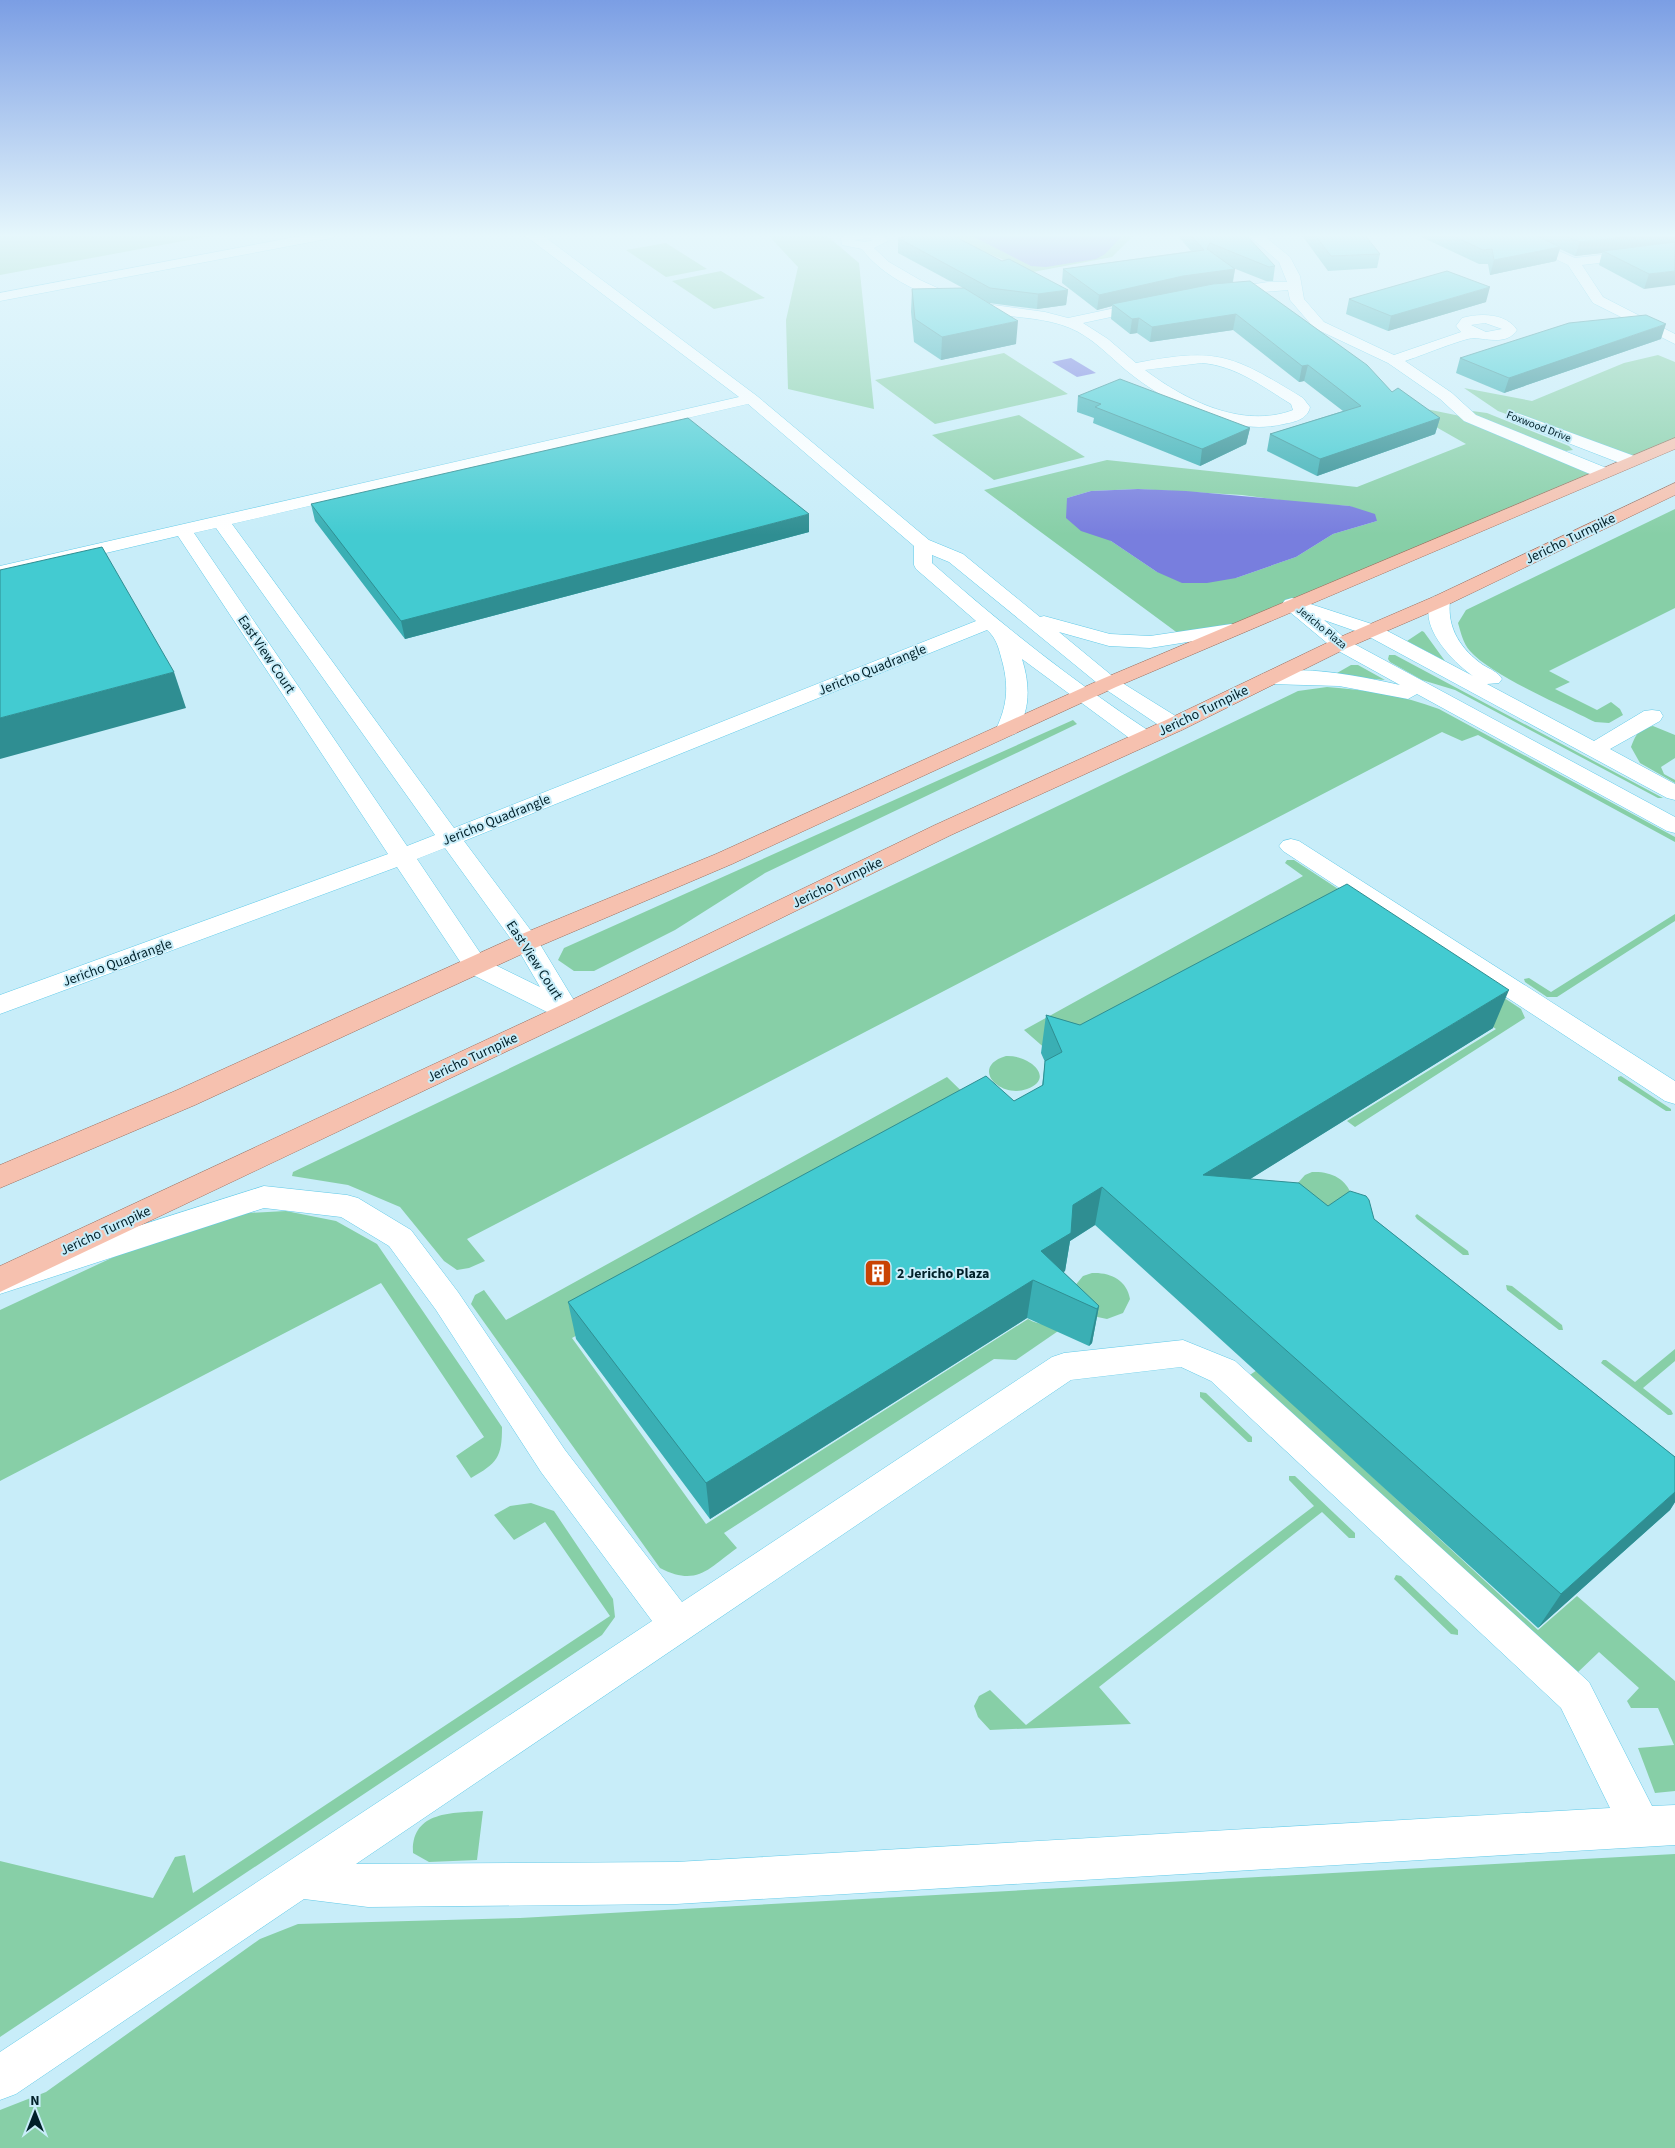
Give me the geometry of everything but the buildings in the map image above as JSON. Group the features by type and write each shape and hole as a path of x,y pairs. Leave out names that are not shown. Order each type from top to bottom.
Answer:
{"main road":[{"path":"0,1177 185,1098 526,942 724,859 1109,683 1675,443"},
{"name":"Jericho Turnpike","path":"0,1281 568,1012 943,830 1174,725 1340,644 1440,601 1675,488"}],"street":[{"path":"665,334 751,399 923,544 956,558 1109,683 1174,725"},
{"path":"1090,334 1106,343 1132,368 1180,398 1240,421 1260,423 1279,421 1301,413 1302,406 1297,401 1237,366 1224,361 1198,360 1132,368"},
{"name":"Foxwood Drive","path":"1339,334 1393,360 1446,396 1470,418 1603,473"},
{"path":"1393,360 1470,334"},
{"name":"Foxwood Drive","path":"1446,396 1493,410 1630,461"},
{"path":"0,572 751,399"},
{"name":"East View Court","path":"220,520 448,838 526,942 568,1012"},
{"name":"East View Court","path":"183,530 404,856 476,966 568,1012"},
{"path":"923,544 923,564 996,630 1080,696 1144,738"},
{"path":"1440,601 1437,610 1442,631 1475,671 1544,706 1591,748 1652,716"},
{"name":"Jericho Plaza","path":"1292,604 1371,630 1675,792"},
{"name":"Jericho Plaza","path":"1292,604 1340,644 1438,699 1675,826"},
{"path":"1026,614 1064,629 1109,640 1150,642 1231,630"},
{"path":"996,630 1020,690 1017,711 1007,729"},
{"name":"Jericho Quadrangle","path":"0,1005 404,856 996,630"},
{"path":"1269,678 1298,676 1356,680 1438,699"},
{"path":"1291,846 1675,1094"},
{"path":"0,1281 264,1197 347,1206 400,1238 447,1300 553,1461 678,1626"},
{"path":"0,2078 302,1878 1064,1367 1183,1353 1223,1372 1576,1695 1658,1826 676,1883 368,1886 302,1878"}],"green space":[{"path":"786,334 866,334 874,409 788,389"},
{"path":"1004,353 1068,394 935,424 875,380"},
{"path":"1658,355 1675,362 1675,443 1631,461 1498,411 1464,388 1532,401 1624,363"},
{"path":"1392,402 1470,418 1603,473 1231,630 1183,637 984,490 1107,460 1357,487 1466,444","holes":["1138,489 1242,495 1302,503 1350,506 1377,521 1333,534 1296,557 1236,578 1157,572 1111,541 1067,498 1091,491"]},
{"path":"1472,411 1487,413 1569,446 1573,450 1566,451 1555,448 1475,416"},
{"path":"1019,415 1085,457 994,480 932,435"},
{"path":"1675,509 1675,608 1549,671 1570,682 1555,689 1597,710 1611,702 1620,709 1623,715 1609,723 1595,722 1511,680 1480,661 1470,651 1462,638 1458,623 1466,610"},
{"path":"1422,631 1424,632 1445,661 1407,641"},
{"path":"1389,655 1395,655 1663,798 1658,798 1455,690 1422,680 1390,662 1388,659"},
{"path":"1351,665 1358,665 1385,680 1340,676 1337,673"},
{"path":"1327,687 1384,694 1439,709 1675,837 1675,842 1478,735 1462,741 1442,732 467,1239 485,1261 469,1268 457,1270 444,1261 400,1207 348,1185 292,1176 293,1172 1298,691"},
{"path":"1073,720 1077,724 765,873 675,930 594,971 574,971 558,960 564,948"},
{"path":"1653,726 1675,735 1675,758 1661,767 1664,774 1675,780 1675,783 1640,763 1631,747 1639,732 1644,728"},
{"path":"1287,860 1294,860 1521,1009 1525,1018 1355,1127 1347,1121 1496,1029 1336,919 1056,1058 1024,1030 1303,876 1285,863"},
{"path":"1675,914 1675,921 1557,997 1547,997 1525,982 1524,979 1529,978 1551,992"},
{"path":"1006,1056 1023,1059 1031,1063 1039,1073 1039,1079 1035,1084 1027,1089 1017,1091 1007,1090 999,1086 989,1074 990,1067 995,1061"},
{"path":"1621,1076 1671,1109 1671,1111 1666,1111 1618,1080 1618,1077"},
{"path":"947,1077 983,1112 572,1338 706,1524 1028,1319 1041,1324 1064,1327 1016,1360 994,1359 724,1533 737,1548 710,1569 693,1576 684,1576 660,1568 471,1304 475,1295 484,1290 506,1320"},
{"path":"1312,1172 1331,1174 1341,1180 1352,1196 1332,1213 1296,1185 1305,1175"},
{"path":"286,1211 336,1221 377,1244 502,1427 499,1453 487,1468 471,1478 456,1456 484,1437 381,1283 0,1481 0,1310 161,1235 227,1214"},
{"path":"1417,1214 1468,1251 1469,1255 1463,1255 1417,1219 1415,1216"},
{"path":"1092,1273 1105,1274 1117,1278 1125,1287 1130,1299 1123,1313 1107,1319 1088,1315 1073,1288 1083,1276"},
{"path":"1506,1285 1512,1286 1562,1325 1563,1330 1559,1330 1507,1290"},
{"path":"1675,1349 1675,1361 1643,1388 1671,1410 1673,1414 1671,1415 1668,1415 1601,1363 1603,1360 1606,1360 1635,1382"},
{"path":"1257,1370 1538,1630 1577,1596 1675,1681 1675,1791 1655,1793 1638,1748 1674,1745 1658,1708 1631,1708 1627,1701 1639,1688 1599,1652 1576,1674 1247,1377"},
{"path":"1200,1392 1206,1393 1252,1437 1252,1442 1248,1442 1200,1397"},
{"path":"1289,1476 1295,1476 1355,1533 1355,1538 1349,1538 1322,1512 1099,1687 1131,1724 990,1730 978,1717 974,1706 979,1696 990,1690 1026,1725 1314,1506 1289,1480"},
{"path":"531,1503 554,1511 613,1599 615,1617 602,1635 0,2037 0,1861 153,1898 175,1857 185,1855 193,1893 610,1616 545,1522 514,1540 494,1515 510,1506"},
{"path":"1396,1575 1401,1576 1458,1630 1458,1635 1451,1634 1394,1579"},
{"path":"483,1811 477,1860 429,1862 413,1853 414,1839 419,1829 426,1822 447,1814"},
{"path":"1675,1854 1675,2148 0,2148 0,2110 46,2092 260,1939 298,1924 520,1918"}],"water":[{"path":"1071,358 1096,373 1077,377 1052,362"},
{"path":"1138,489 1186,491 1350,506 1375,514 1377,521 1333,534 1296,557 1236,578 1207,583 1182,583 1157,572 1111,541 1081,531 1066,518 1067,498 1091,491"}],"place":[{"name":"2 Jericho Plaza","path":"878,1273"}]}
